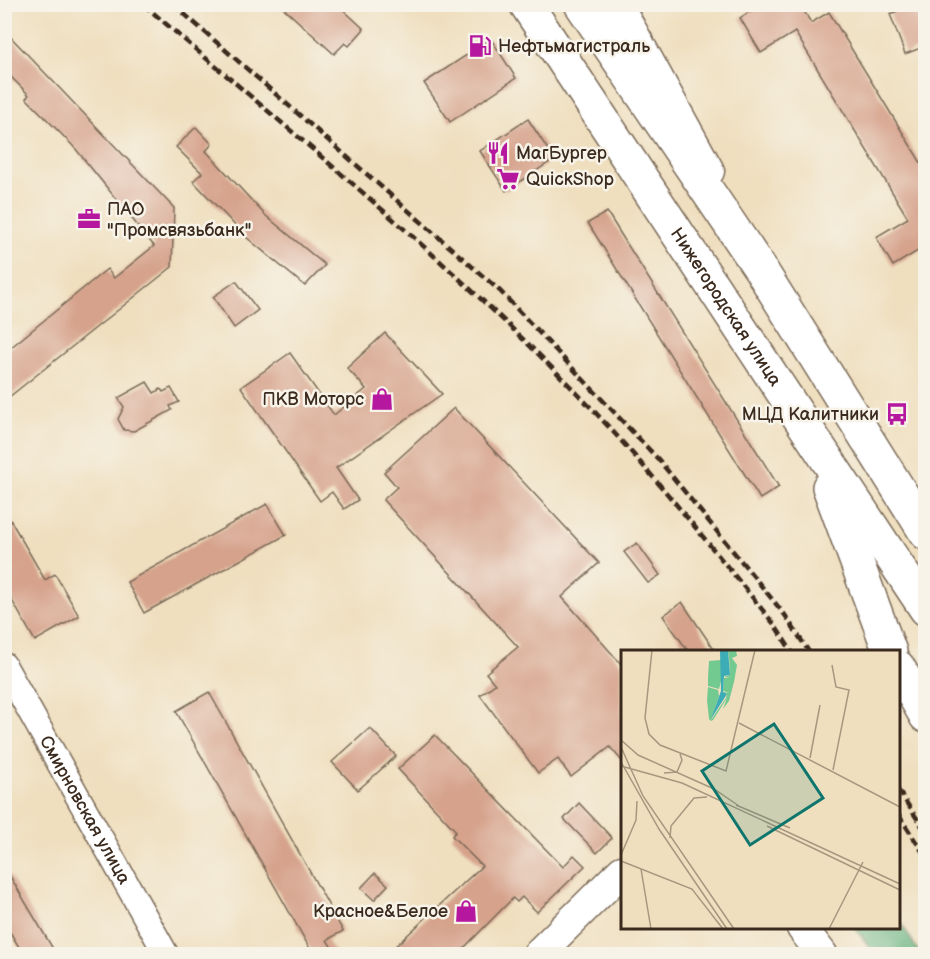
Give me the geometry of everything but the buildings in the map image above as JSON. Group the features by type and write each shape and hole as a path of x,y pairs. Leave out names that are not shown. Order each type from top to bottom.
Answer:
{"main road":[{"name":"Нижегородская улица","path":"526,4 926,609"},
{"path":"581,4 761,270 926,533"},
{"path":"784,393 839,507 890,650"},
{"path":"900,670 926,716"}],"street":[{"path":"618,4 761,270"},
{"name":"Смирновская улица","path":"4,665 166,954"},
{"path":"538,954 621,872"},
{"path":"803,929 822,954"}],"green space":[{"path":"900,922 920,954 875,954 856,929 900,929"}],"railway":[{"path":"143,4 413,237 568,384 674,501 774,624 791,650"},
{"path":"173,4 500,291 658,459 785,615 808,650"},
{"path":"900,793 926,832"},
{"path":"900,817 926,857"}],"place":[{"name":"Нефтьмагистраль","path":"480,46"},
{"name":"МагБургер","path":"498,153"},
{"name":"QuickShop","path":"508,179"},
{"name":"ПАО \"Промсвязьбанк\"","path":"89,219"},
{"name":"ПКВ Моторс","path":"382,399"},
{"name":"МЦД Калитники","path":"897,414"},
{"name":"Красное&Белое","path":"466,911"}]}
